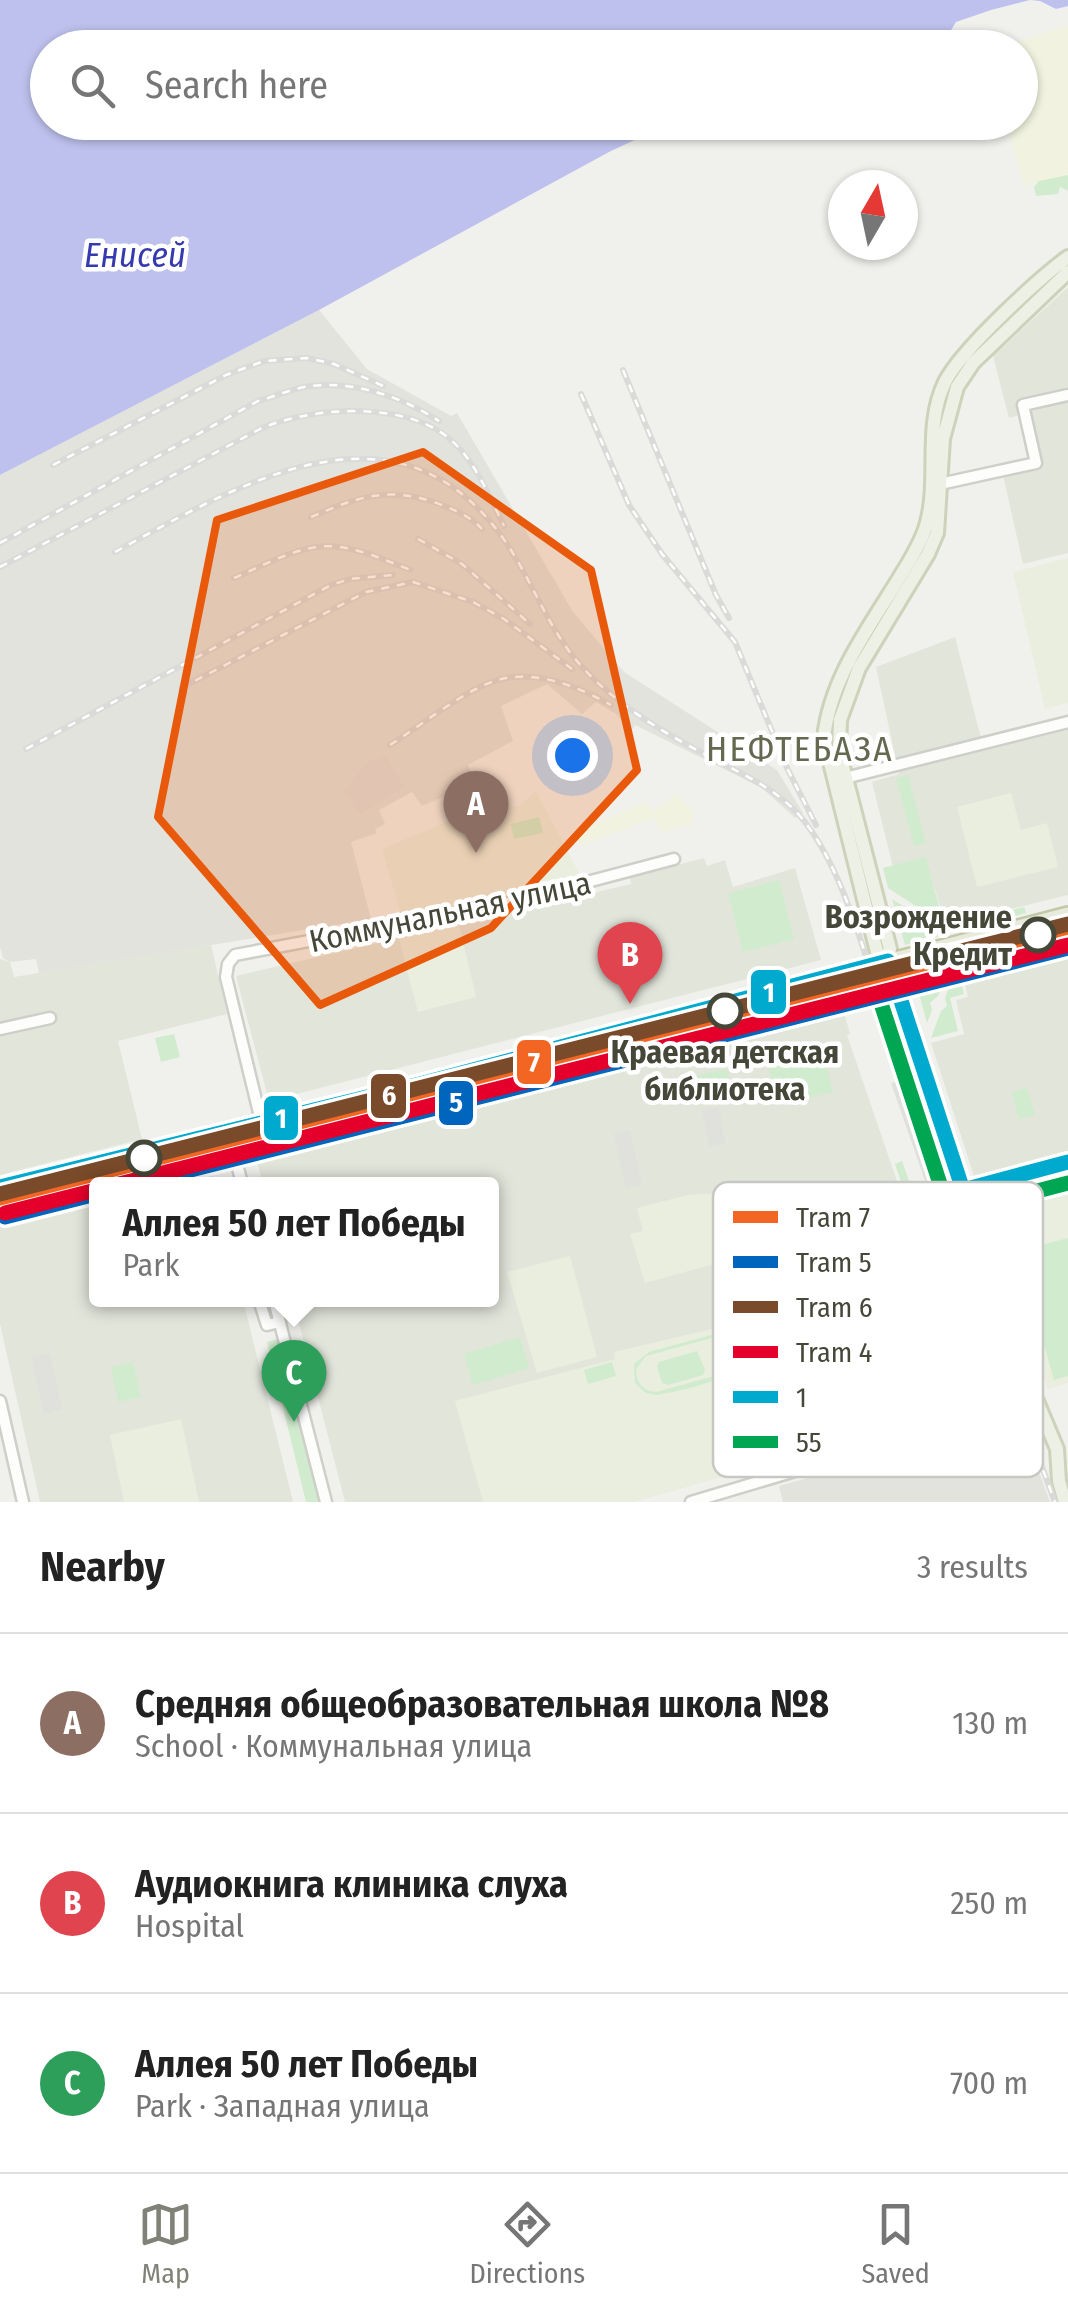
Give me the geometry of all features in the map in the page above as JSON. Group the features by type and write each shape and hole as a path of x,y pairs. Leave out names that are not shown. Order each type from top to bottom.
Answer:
{"highway":[{"path":"0,1187 1068,915"},
{"path":"114,1177 1068,934"},
{"path":"0,1205 89,1183"}],"main road":[{"path":"960,1182 893,978 888,961 890,949 840,779 824,738 832,695 918,547 927,524 940,423 969,360 1061,272 1068,257"},
{"path":"840,779 837,738 848,693 928,554 938,524 940,423"},
{"path":"1043,1413 1063,1453 1066,1502"}],"street":[{"path":"940,484 1036,463 1024,404 1068,395"},
{"path":"840,779 1068,722"},
{"name":"Коммунальная улица","path":"262,1122 226,977 228,964 235,956 504,904 674,859"},
{"path":"0,1029 50,1018"},
{"path":"262,1122 265,1140"},
{"path":"233,1148 240,1177"},
{"path":"993,1182 1068,1162"},
{"path":"262,1307 267,1325 280,1322"},
{"path":"276,1307 326,1502"},
{"path":"0,1401 23,1502"},
{"path":"691,1502 775,1477"}],"highlighted area":[{"path":"423,452 591,570 637,770 491,928 320,1005 158,817 217,520"}],"shaded area":[{"path":"1068,25 1068,175 1024,185 1011,140 1038,140 1038,35"},
{"path":"1068,287 1068,553 1023,564 1001,466 1030,459 1020,415 1009,418 993,356"},
{"path":"319,310 367,369 451,416 457,413 573,612 624,672 777,770 803,813 795,818 762,788 635,725 631,731 616,714 596,702 582,714 547,684 501,706 513,741 468,765 474,780 466,787 422,806 412,792 379,810 385,824 375,829 377,833 351,842 371,919 39,973 36,959 10,962 3,958 0,947 0,475"},
{"path":"1068,558 1068,703 1045,709 1013,572"},
{"path":"955,637 984,750 1068,730 1068,895 957,922 954,911 942,914 933,882 899,891 872,782 899,774 876,667"},
{"path":"385,754 404,787 360,815 343,790 369,762"},
{"path":"536,791 581,877 402,919 382,849 482,807 517,807"},
{"path":"1011,793 1021,830 1047,823 1058,867 977,887 957,807"},
{"path":"676,794 693,811 692,824 661,832 655,818 581,845 575,832 645,802 654,811"},
{"path":"704,858 707,866 725,860 733,887 795,868 821,960 269,1101 236,976 631,884 630,877"},
{"path":"459,925 476,997 418,1012 399,939"},
{"path":"211,945 227,1014 118,1041 142,1139 0,1175 0,959 10,962 14,977"},
{"path":"1068,957 1068,1151 974,1176 931,1043 964,1034 956,1000 968,997 965,984"},
{"path":"843,1009 850,1034 847,1035 897,1182 713,1182 713,1477 721,1477 633,1502 345,1502 295,1307 499,1307 499,1177 261,1177 255,1153 450,1104 452,1111 828,1020 826,1014"},
{"path":"904,1079 940,1182 926,1182 891,1083"},
{"path":"719,1107 725,1143 709,1146 702,1110"},
{"path":"630,1130 642,1185 626,1188 614,1134"},
{"path":"210,1166 213,1177 165,1177"},
{"path":"1065,1177 1068,1191 1068,1383 1048,1389 1043,1374 1043,1183"},
{"path":"713,1194 713,1264 645,1283 630,1234 643,1231 637,1208 688,1195"},
{"path":"89,1196 89,1307 245,1307 293,1502 40,1502 0,1324 0,1218"},
{"path":"570,1256 597,1357 537,1373 507,1272"},
{"path":"713,1329 713,1477 721,1477 633,1502 483,1502 455,1401 615,1359 614,1352"},
{"path":"50,1353 62,1409 44,1414 31,1357"},
{"path":"181,1419 199,1502 124,1502 110,1435"},
{"path":"811,1477 1041,1477 1050,1502 783,1502 779,1486"}],"green space":[{"path":"1068,175 1068,191 1060,187 1058,194 1036,196 1034,187 1039,181"},
{"path":"908,775 926,843 914,846 896,778"},
{"path":"539,817 543,833 514,839 511,824"},
{"path":"926,857 941,914 953,912 956,923 1024,907 1026,913 959,931 935,918 932,909 922,910 888,888 883,868"},
{"path":"779,880 794,939 743,952 728,894"},
{"path":"892,899 919,916 922,924 932,924 948,934 905,945"},
{"path":"959,975 964,994 950,998 958,1031 931,1038 941,1011 947,1006 945,998 953,977"},
{"path":"944,979 938,996 930,1003 932,1010 927,1023 917,986"},
{"path":"174,1034 180,1057 161,1062 155,1038"},
{"path":"823,1052 833,1092 778,1105 768,1065"},
{"path":"727,1069 733,1096 696,1104 690,1077"},
{"path":"1027,1088 1035,1115 1019,1119 1012,1092"},
{"path":"902,1161 909,1182 901,1182 895,1164"},
{"path":"1068,1238 1068,1376 1054,1380 1043,1341 1043,1244"},
{"path":"713,1335 646,1356 636,1369 644,1388 656,1392 713,1376 713,1380 656,1395 646,1393 635,1383 634,1364 649,1352"},
{"path":"520,1337 529,1368 473,1385 464,1354"},
{"path":"282,1338 322,1502 306,1502 267,1342"},
{"path":"697,1351 705,1370 703,1375 668,1385 662,1383 659,1362"},
{"path":"133,1362 141,1397 118,1402 111,1367"},
{"path":"612,1362 616,1376 588,1384 584,1370"}],"water":[{"name":"Енисей","path":"0,0 1030,0 956,22 951,30 30,30 30,140 635,140 319,310 0,475"},
{"path":"1030,0 1068,0 1068,6 1056,9"}],"railway":[{"path":"53,465 226,375 264,361 307,358 334,364 383,386"},
{"path":"623,370 729,618"},
{"path":"0,543 258,401 293,390 321,385 357,388 392,397 439,421"},
{"path":"581,394 629,505 662,554 735,642 788,770 816,825"},
{"path":"0,567 260,429 329,412 405,417 446,436 473,466 504,526"},
{"path":"115,552 211,501 312,464 362,459 411,466 457,490 500,534 560,638 598,683 645,720 781,798 816,837 853,917 942,1182"},
{"path":"311,517 371,496 400,495 447,507 482,529"},
{"path":"418,539 462,564 530,624"},
{"path":"234,578 295,552 329,546 365,553 411,570"},
{"path":"26,749 331,585 393,575"},
{"path":"181,688 366,592 413,582 473,602 504,619 572,669"},
{"path":"390,745 472,691 512,677 542,678 611,705"},
{"path":"1043,1469 1055,1502"}],"tram line":[{"name":"6","path":"0,1194 1068,924"},
{"name":"7","path":"0,1198 1068,927"},
{"name":"4","path":"147,1177 1068,945"},
{"name":"5","path":"163,1177 1068,948"},
{"name":"4","path":"5,1213 89,1192"},
{"name":"5","path":"5,1217 89,1196"}],"transit line":[{"name":"1","path":"0,1187 416,1085 888,961 960,1182"},
{"name":"55","path":"123,1177 875,985 939,1182"},
{"name":"1","path":"993,1182 1068,1162"},
{"name":"55","path":"1043,1190 1068,1183"},
{"name":"55","path":"5,1206 89,1185"}],"place":[{"name":"Средняя общеобразовательная школа №8","path":"476,853"},
{"name":"Возрождение Кредит","path":"1038,935"},
{"name":"Аудиокнига клиника слуха","path":"630,1004"},
{"name":"Краевая детская библиотека","path":"725,1011"},
{"name":"Аллея 50 лет Победы","path":"294,1422"}],"district":[{"name":"НЕФТЕБАЗА","path":"800,749"}]}
